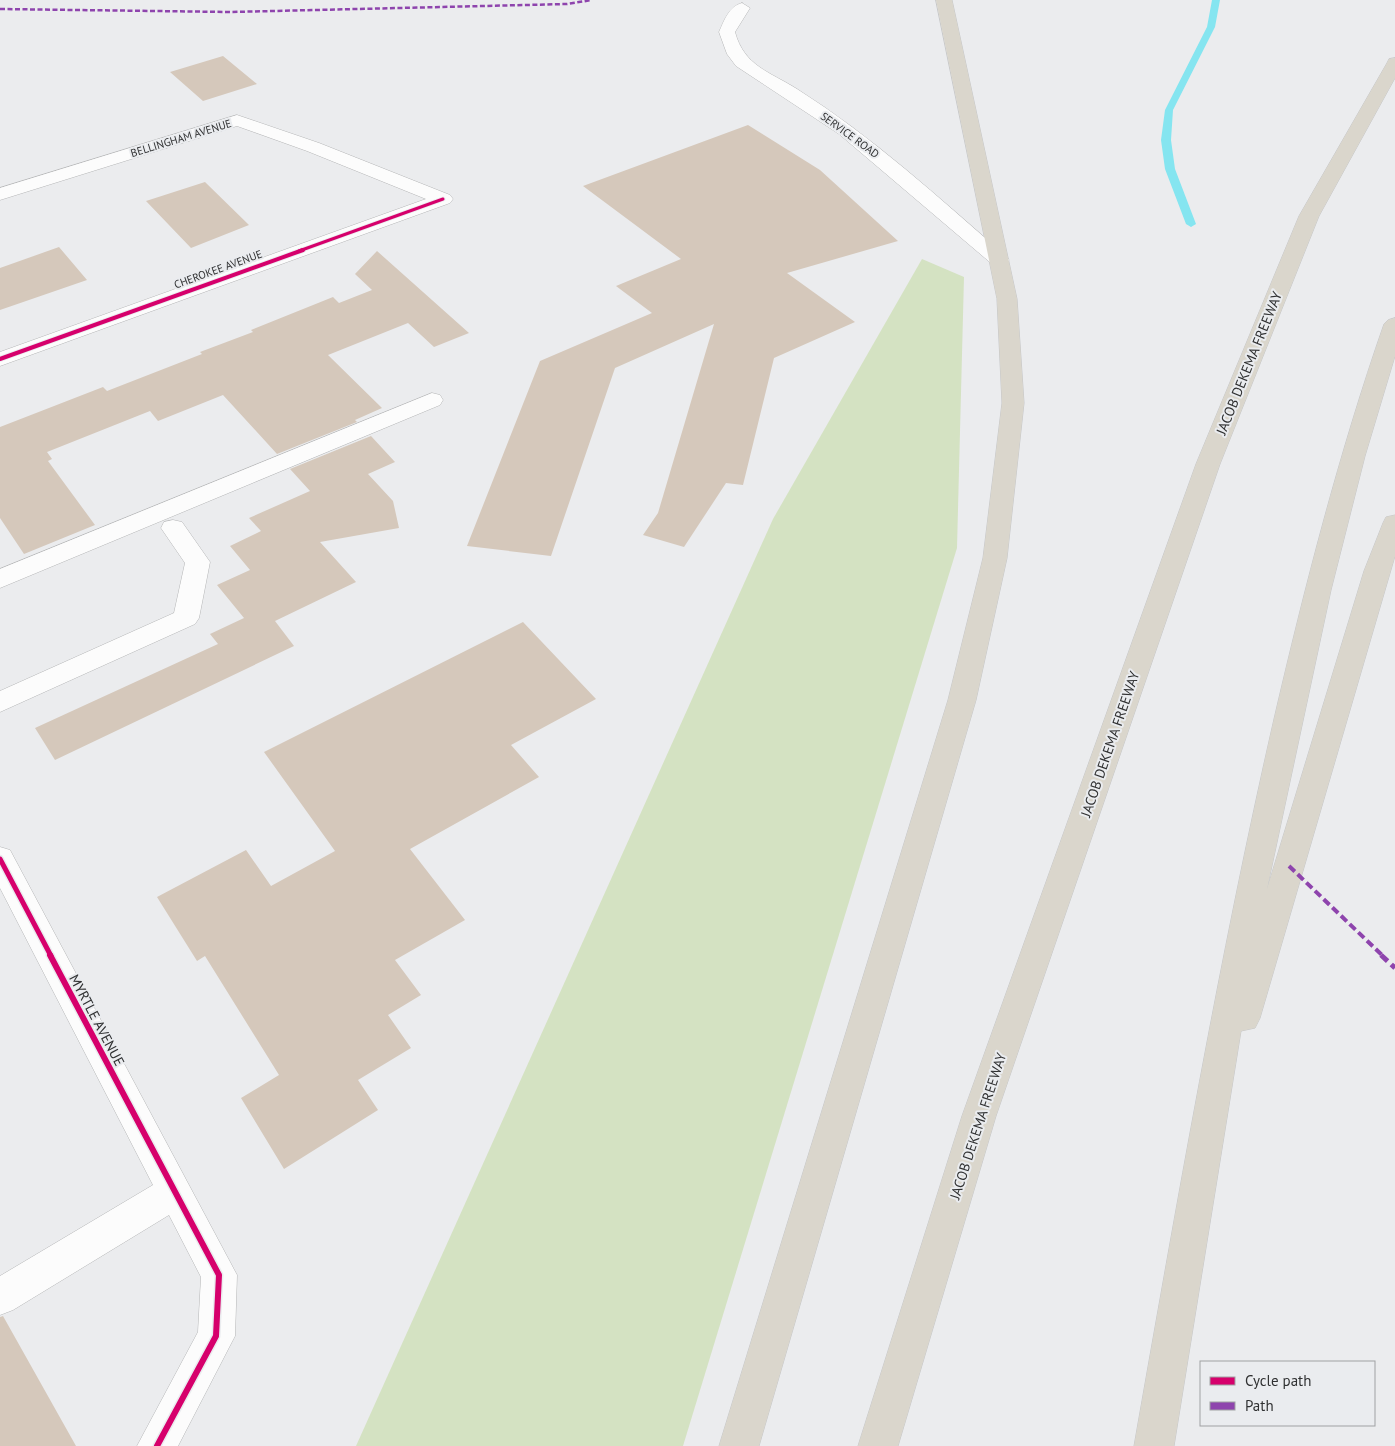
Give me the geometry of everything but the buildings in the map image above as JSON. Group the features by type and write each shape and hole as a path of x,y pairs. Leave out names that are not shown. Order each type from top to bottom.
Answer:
{"highway":[{"path":"739,1446 962,700 995,558 1013,403 1007,299 944,0"},
{"name":"JACOB DEKEMA FREEWAY","path":"878,1446 979,1116 1208,464 1309,216 1395,63"},
{"path":"1154,1446 1201,1160 1272,788 1322,573 1379,369 1395,324"},
{"path":"1201,1160 1377,570 1395,523"}],"street":[{"name":"SERVICE ROAD","path":"742,8 735,16 727,32 732,52 742,64 790,92 864,144 999,260"},
{"name":"BELLINGHAM AVENUE","path":"0,194 237,120 313,147 443,199"},
{"name":"CHEROKEE AVENUE","path":"0,359 443,199"},
{"path":"0,579 432,400"},
{"path":"0,702 186,618 198,562 173,528"},
{"name":"MYRTLE AVENUE","path":"1,865 219,1275 216,1336 157,1446"},
{"path":"0,1298 174,1192"}],"green space":[{"path":"922,259 964,277 957,548 683,1446 356,1446 773,519"}],"waterway":[{"path":"1191,224 1170,169 1166,140 1169,110 1211,27 1216,0"}],"marked path":[{"path":"0,9 231,12 567,4 592,0"},
{"path":"1289,866 1395,968"}],"cycle path":[{"path":"0,359 443,199"},
{"path":"0,859 219,1275 216,1336 157,1446"}]}
